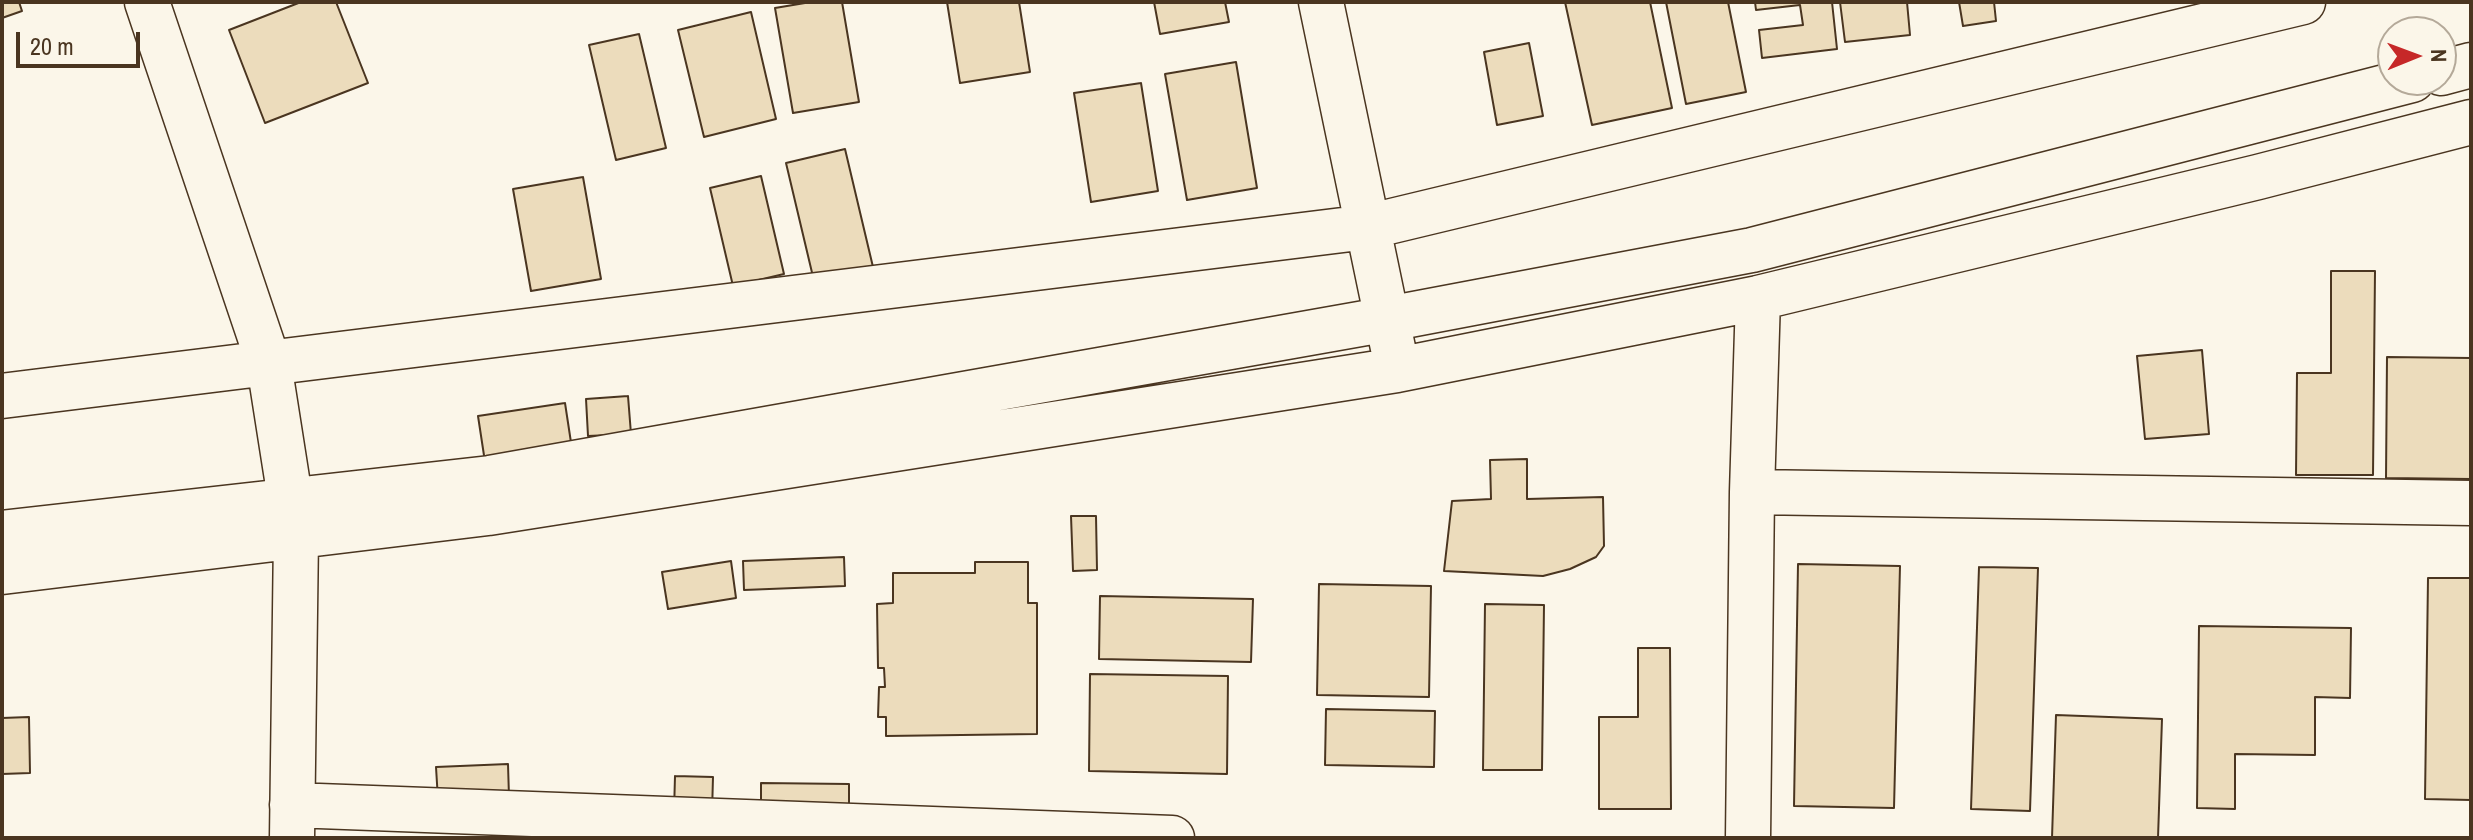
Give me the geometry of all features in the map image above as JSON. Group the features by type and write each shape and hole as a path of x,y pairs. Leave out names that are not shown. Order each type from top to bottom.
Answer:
{"street":[{"path":"147,2 269,364 293,518 292,822 1172,838"},
{"path":"1321,2 1397,370"},
{"path":"2,396 1367,227 2303,2"},
{"path":"2,572 490,478 1388,319 1752,250 2377,89"},
{"path":"2,533 293,518 488,513 1397,370 1758,298 2471,122"},
{"path":"1748,838 1752,492 1758,298"},
{"path":"1752,492 2471,503"}],"building":[{"path":"2,2 19,2 22,11 2,18"},
{"path":"301,2 336,2 368,83 265,123 229,30"},
{"path":"811,2 842,2 859,102 793,113 775,8"},
{"path":"947,2 1019,2 1030,72 960,83"},
{"path":"1154,2 1225,2 1229,22 1160,34"},
{"path":"1565,2 1650,2 1672,108 1592,125"},
{"path":"1666,2 1728,2 1746,92 1686,104"},
{"path":"1755,2 1832,2 1837,49 1762,58 1759,30 1803,25 1800,5 1756,10"},
{"path":"1840,2 1907,2 1910,35 1845,42"},
{"path":"1959,2 1994,2 1996,21 1963,26"},
{"path":"751,12 776,119 704,137 678,30"},
{"path":"639,34 666,148 616,160 589,45"},
{"path":"1529,43 1543,116 1497,125 1484,52"},
{"path":"1236,62 1257,188 1187,200 1165,74"},
{"path":"1141,83 1158,191 1091,202 1074,93"},
{"path":"845,149 873,267 814,281 786,163"},
{"path":"761,176 784,274 733,286 710,188"},
{"path":"583,177 601,279 531,291 513,189"},
{"path":"2331,271 2375,271 2373,475 2296,475 2297,373 2331,373"},
{"path":"2202,350 2209,434 2145,439 2137,356"},
{"path":"2387,357 2471,358 2471,479 2386,478"},
{"path":"628,396 631,434 588,436 586,399"},
{"path":"565,403 572,449 485,462 478,416"},
{"path":"1527,459 1527,499 1603,497 1604,546 1596,557 1570,569 1543,576 1444,571 1452,501 1491,499 1490,460"},
{"path":"1071,516 1096,516 1097,570 1073,571"},
{"path":"844,557 845,586 744,590 743,561"},
{"path":"731,561 736,598 668,609 662,572"},
{"path":"975,562 1028,562 1028,603 1037,603 1037,734 886,736 886,717 878,717 879,687 885,687 884,668 878,668 877,604 893,603 893,573 975,573"},
{"path":"1798,564 1900,566 1894,808 1794,806"},
{"path":"1979,567 2038,568 2030,811 1971,809"},
{"path":"2428,578 2471,578 2471,800 2425,799"},
{"path":"1319,584 1431,586 1429,697 1317,695"},
{"path":"1100,596 1253,599 1251,662 1099,659"},
{"path":"1485,604 1544,605 1542,770 1483,770"},
{"path":"2199,626 2351,628 2350,698 2315,697 2315,755 2235,754 2235,809 2197,808"},
{"path":"1638,648 1670,648 1671,809 1599,809 1599,717 1638,717"},
{"path":"1090,674 1228,676 1227,774 1089,771"},
{"path":"1326,709 1435,711 1434,767 1325,765"},
{"path":"2056,715 2162,719 2158,838 2052,838"},
{"path":"29,717 30,773 2,774 2,718"},
{"path":"508,764 509,797 438,800 436,767"},
{"path":"675,776 713,777 712,813 674,812"},
{"path":"761,783 849,784 849,821 761,820"}]}
